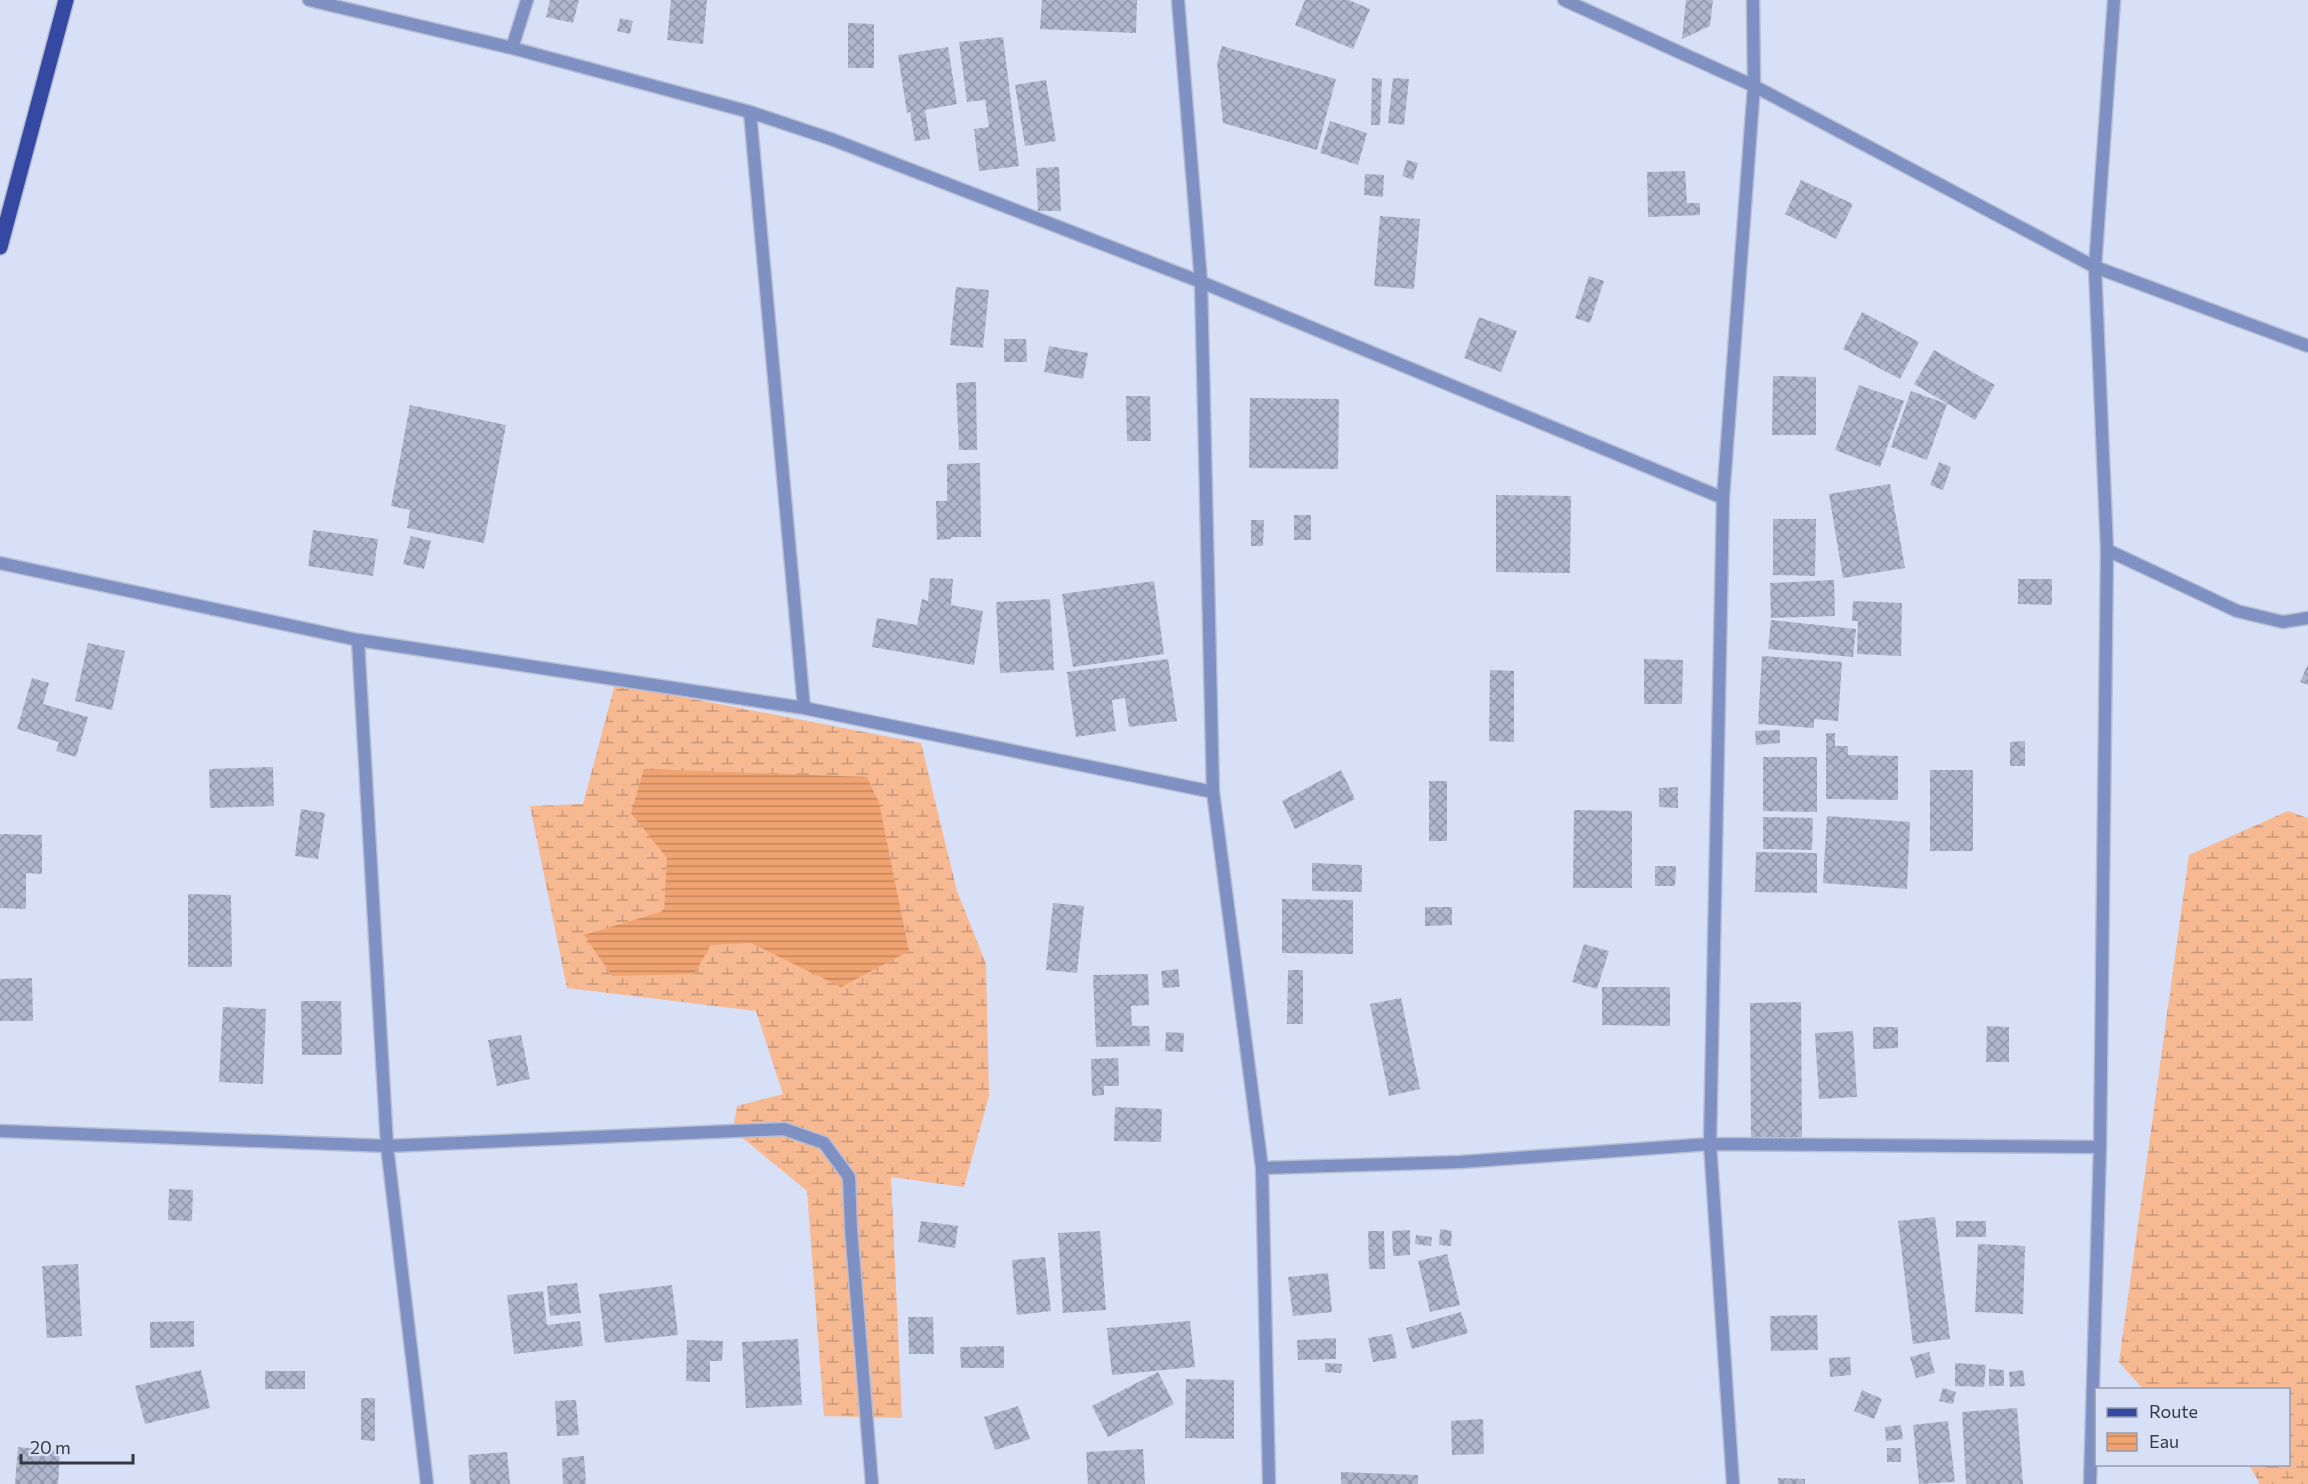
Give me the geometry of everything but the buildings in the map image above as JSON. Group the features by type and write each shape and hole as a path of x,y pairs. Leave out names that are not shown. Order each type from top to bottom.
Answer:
{"main road":[{"path":"0,248 66,0"}],"street":[{"path":"309,0 512,48 750,112 831,139 1201,282 1723,498"},
{"path":"512,48 527,0"},
{"path":"1178,0 1201,282 1213,792 1262,1168 1269,1484"},
{"path":"1564,0 1754,86 2095,267 2308,346"},
{"path":"1733,1484 1710,1144 1723,498 1754,86 1753,0"},
{"path":"2090,1484 2100,1147 2107,550 2095,267 2114,0"},
{"path":"750,112 804,708"},
{"path":"2107,550 2237,611 2283,622 2308,618"},
{"path":"0,563 358,640 804,708 1213,792"},
{"path":"358,640 387,1146 427,1484"},
{"path":"0,1131 387,1146 784,1129 824,1143 849,1177 851,1229 872,1484"},
{"path":"1262,1168 1460,1162 1710,1144 2100,1147"}],"green space":[{"path":"615,684 921,743 957,891 986,964 989,1096 964,1187 891,1177 902,1418 824,1416 807,1191 733,1130 737,1106 783,1094 756,1011 567,988 530,806 583,804"},
{"path":"2288,811 2308,818 2308,1484 2260,1484 2250,1466 2290,1466 2290,1388 2142,1388 2119,1362 2189,855"}],"water":[{"path":"644,769 867,777 879,803 909,951 841,987 751,943 711,945 694,974 612,976 584,935 664,911 667,858 631,813"}]}
